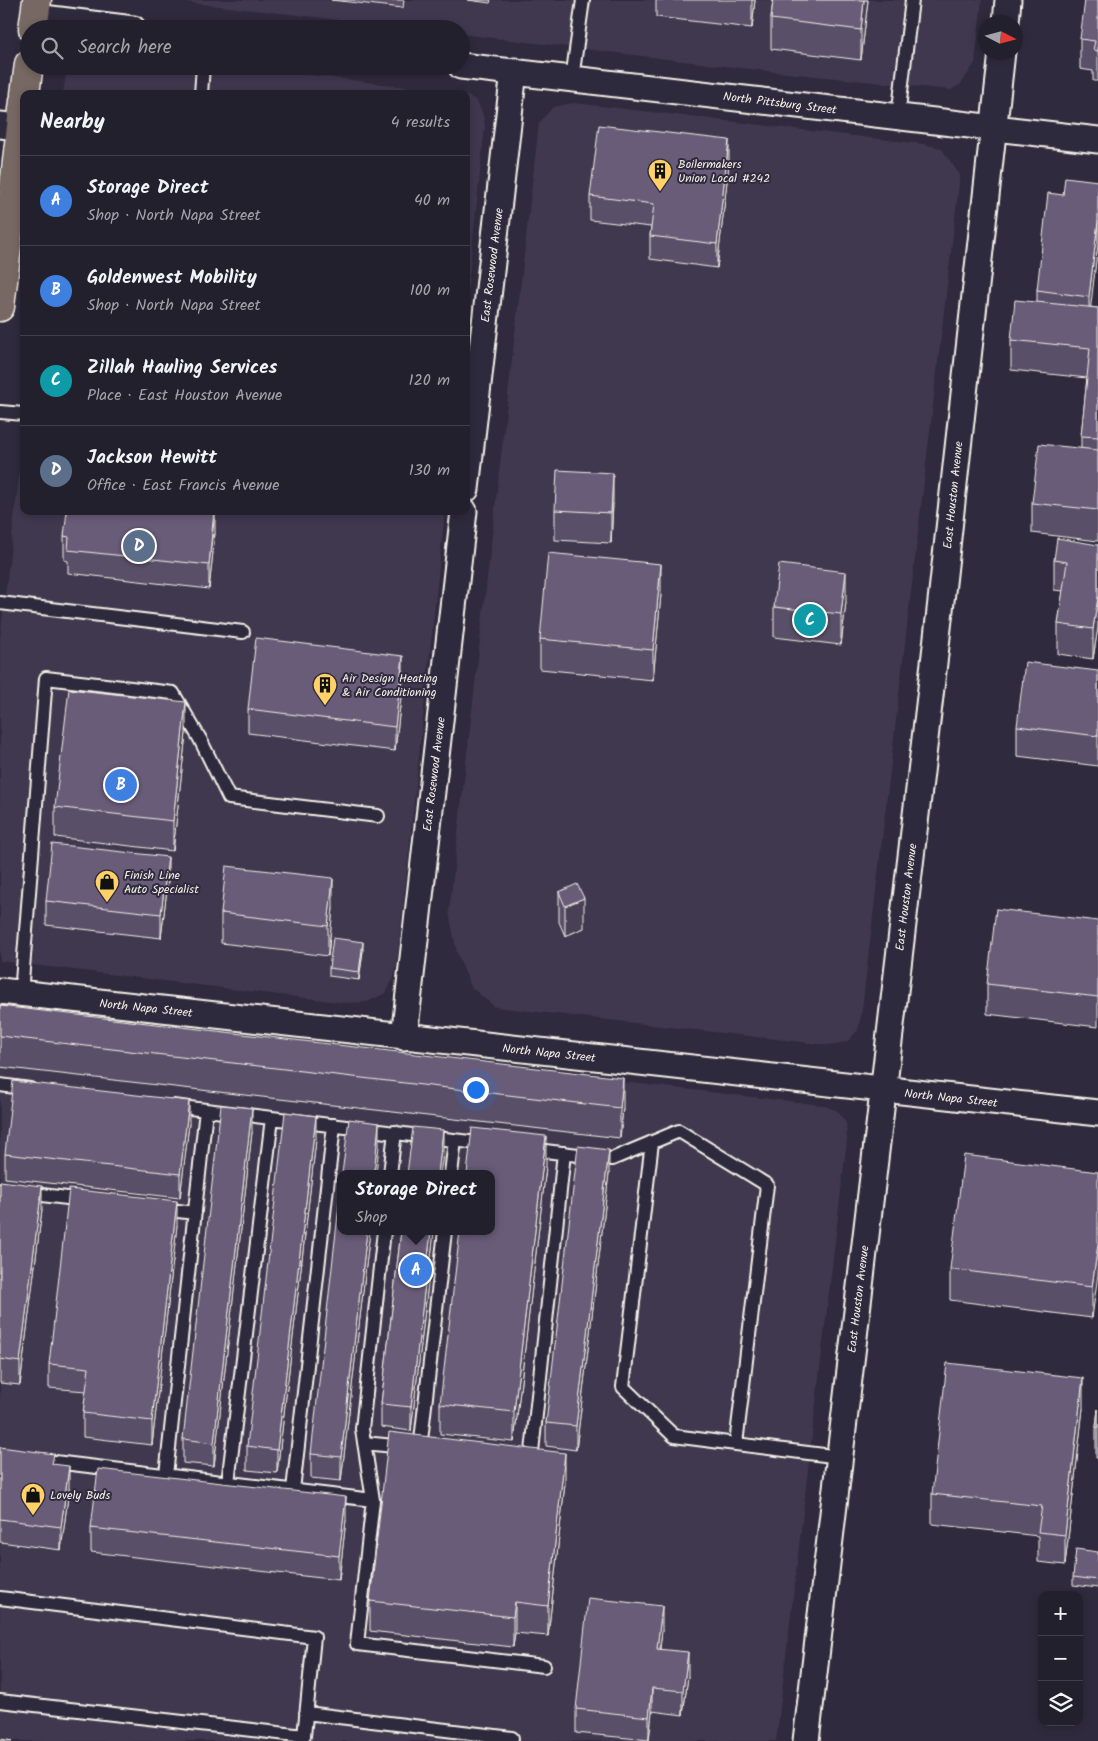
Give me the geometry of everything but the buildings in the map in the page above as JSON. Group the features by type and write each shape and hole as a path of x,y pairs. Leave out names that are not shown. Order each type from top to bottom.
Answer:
{"main road":[{"path":"26,90 28,75"},
{"path":"0,307 17,212 10,126 20,108"}],"street":[{"path":"1007,15 1008,0"},
{"path":"35,15 70,20"},
{"name":"East Houston Avenue","path":"806,1741 936,646 1001,60"},
{"name":"North Pittsburg Street","path":"470,67 1098,140"},
{"name":"East Rosewood Avenue","path":"470,435 514,71"},
{"name":"East Rosewood Avenue","path":"404,1036 464,515"},
{"name":"North Napa Street","path":"11,993 1098,1113"}],"lane":[{"path":"572,78 583,0"},
{"path":"898,117 912,0"},
{"path":"201,90 203,75"},
{"path":"0,412 20,414"},
{"path":"0,603 243,632"},
{"path":"11,993 46,678 173,693 200,739 229,798 378,816"},
{"path":"0,1085 39,1090"},
{"path":"157,1104 500,1145"},
{"path":"166,1475 206,1110"},
{"path":"228,1483 272,1118"},
{"path":"293,1490 334,1125"},
{"path":"519,1147 612,1158 679,1131 767,1184 736,1444"},
{"path":"390,1170 395,1132"},
{"path":"451,1170 455,1140"},
{"path":"652,1142 623,1386 674,1436 840,1457"},
{"path":"512,1459 531,1461 564,1153"},
{"path":"0,1190 98,1202"},
{"path":"146,1207 195,1213"},
{"path":"384,1235 362,1430 373,1500 357,1644 544,1666"},
{"path":"364,1443 424,1449 444,1235"},
{"path":"28,1459 373,1500"},
{"path":"0,1598 314,1637 304,1738 0,1701"},
{"path":"306,1713 512,1738"}],"shaded area":[{"path":"168,0 982,0 980,15 978,15 975,63 961,84 951,90 758,70 470,35 470,20 340,20"},
{"path":"66,75 310,75 431,90 64,90"},
{"path":"470,97 477,101 485,126 470,267"},
{"path":"574,103 923,144 941,148 960,175 862,1010 858,1030 847,1042 828,1045 495,1007 471,987 457,953 449,912 539,123 553,107"},
{"path":"20,468 20,515 445,515 398,954 394,977 386,993 367,1002 346,1003 0,961 0,639"},
{"path":"0,1010 822,1105 838,1111 846,1123 847,1140 776,1741 0,1741"}],"place":[{"name":"Boilermakers Union Local #242","path":"660,192"},
{"name":"Jackson Hewitt","path":"139,546"},
{"name":"Zillah Hauling Services","path":"810,620"},
{"name":"Air Design Heating & Air Conditioning","path":"325,706"},
{"name":"Goldenwest Mobility","path":"121,785"},
{"name":"Finish Line Auto Specialist","path":"107,903"},
{"name":"Storage Direct","path":"416,1270"},
{"name":"Lovely Buds","path":"33,1516"}]}
